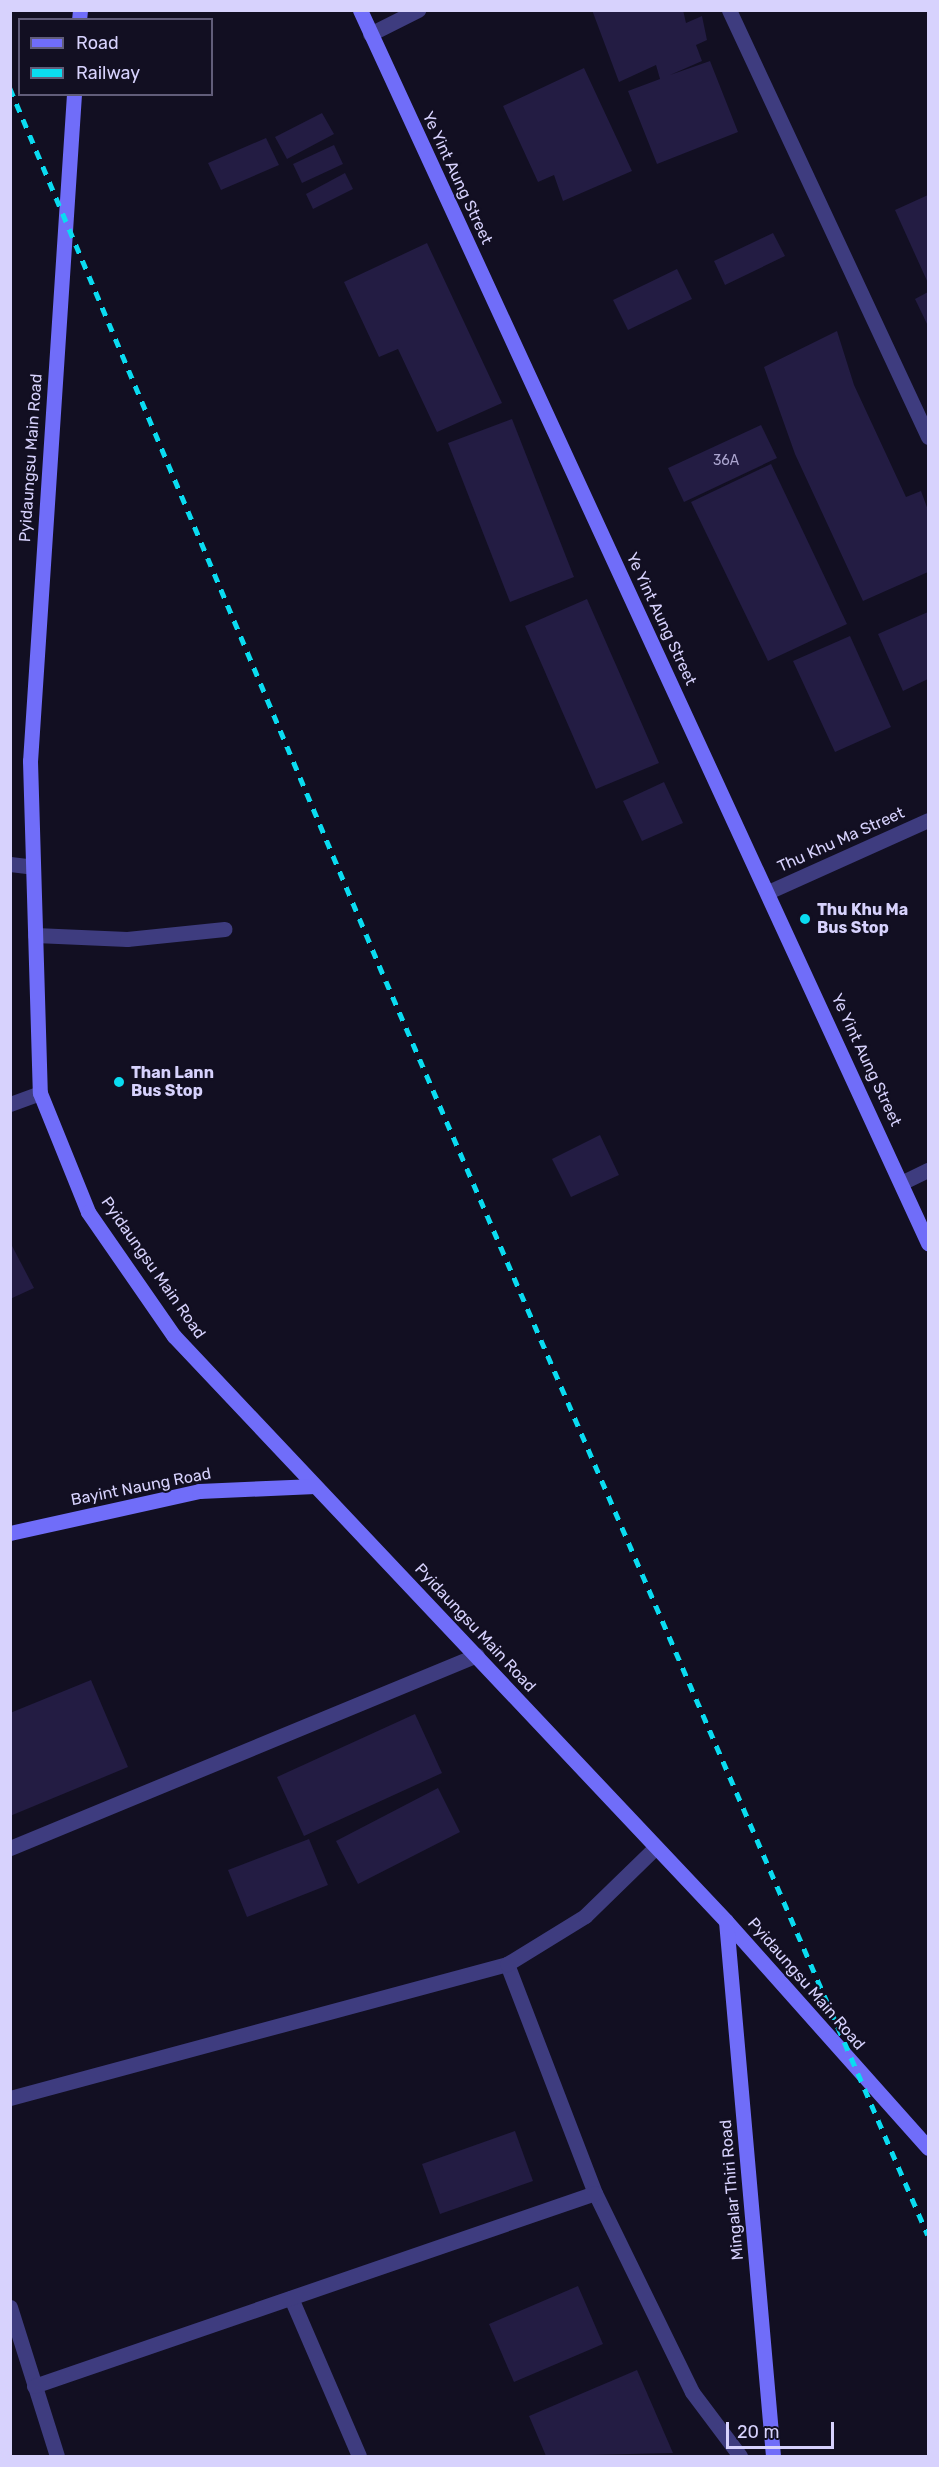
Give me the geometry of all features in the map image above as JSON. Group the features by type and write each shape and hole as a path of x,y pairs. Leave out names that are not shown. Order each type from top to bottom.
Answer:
{"main road":[{"name":"Ye Yint Aung Street","path":"360,10 903,1182 928,1243"},
{"name":"Pyidaungsu Main Road","path":"74,96 30,761 40,1093 88,1212 174,1336 726,1921 928,2148"},
{"name":"Bayint Naung Road","path":"10,1533 199,1491 315,1485"},
{"name":"Mingalar Thiri Road","path":"726,1921 773,2457"}],"street":[{"path":"370,34 418,10"},
{"path":"729,10 928,437"},
{"name":"Thu Khu Ma Street","path":"768,892 928,820"},
{"path":"10,864 33,867"},
{"path":"35,935 127,939 224,929"},
{"path":"10,1104 40,1093"},
{"path":"903,1182 928,1170"},
{"path":"10,1848 477,1655"},
{"path":"10,2098 507,1964 585,1916 655,1848"},
{"path":"507,1964 595,2193 692,2392 740,2457"},
{"path":"34,2386 595,2193"},
{"path":"291,2298 359,2457"},
{"path":"10,2307 57,2457"}],"building":[{"path":"592,10 683,10 686,23 702,16 707,40 696,45 702,61 670,75 710,61 738,132 657,164 628,91 660,79 656,65 619,82"},
{"path":"584,68 632,171 563,201 554,175 538,182 503,106"},
{"path":"322,113 334,134 287,159 275,137"},
{"path":"266,138 279,165 221,190 208,163"},
{"path":"334,145 343,164 302,183 293,164"},
{"path":"345,173 353,189 313,209 306,194"},
{"path":"928,195 928,283 895,210"},
{"path":"773,233 785,256 725,285 714,261"},
{"path":"427,243 502,403 437,432 398,349 379,357 344,282"},
{"path":"677,269 692,299 628,330 613,300"},
{"path":"928,292 928,326 915,299"},
{"path":"837,331 854,385 906,497 921,491 928,510 928,572 863,601 795,454 764,367"},
{"path":"512,419 574,577 510,602 448,443"},
{"path":"761,425 777,458 684,502 668,468"},
{"path":"771,464 847,624 768,661 691,502"},
{"path":"587,599 659,763 596,789 525,626"},
{"path":"928,612 928,679 903,691 878,634"},
{"path":"850,636 891,727 835,752 793,661"},
{"path":"664,782 683,823 642,841 623,801"},
{"path":"600,1135 619,1175 571,1197 552,1159"},
{"path":"10,1242 34,1288 10,1299"},
{"path":"91,1680 128,1767 10,1816 10,1713"},
{"path":"415,1714 442,1773 304,1836 277,1777"},
{"path":"438,1788 460,1832 358,1884 336,1841"},
{"path":"309,1839 328,1885 247,1917 228,1870"},
{"path":"515,2131 533,2181 440,2214 422,2164"},
{"path":"578,2286 603,2344 514,2382 489,2324"},
{"path":"637,2370 673,2453 546,2456 529,2416"}],"railway":[{"path":"10,88 386,981 928,2235"}],"place":[{"name":"Thu Khu Ma Bus Stop","path":"805,919"},
{"name":"Than Lann Bus Stop","path":"119,1082"}]}
